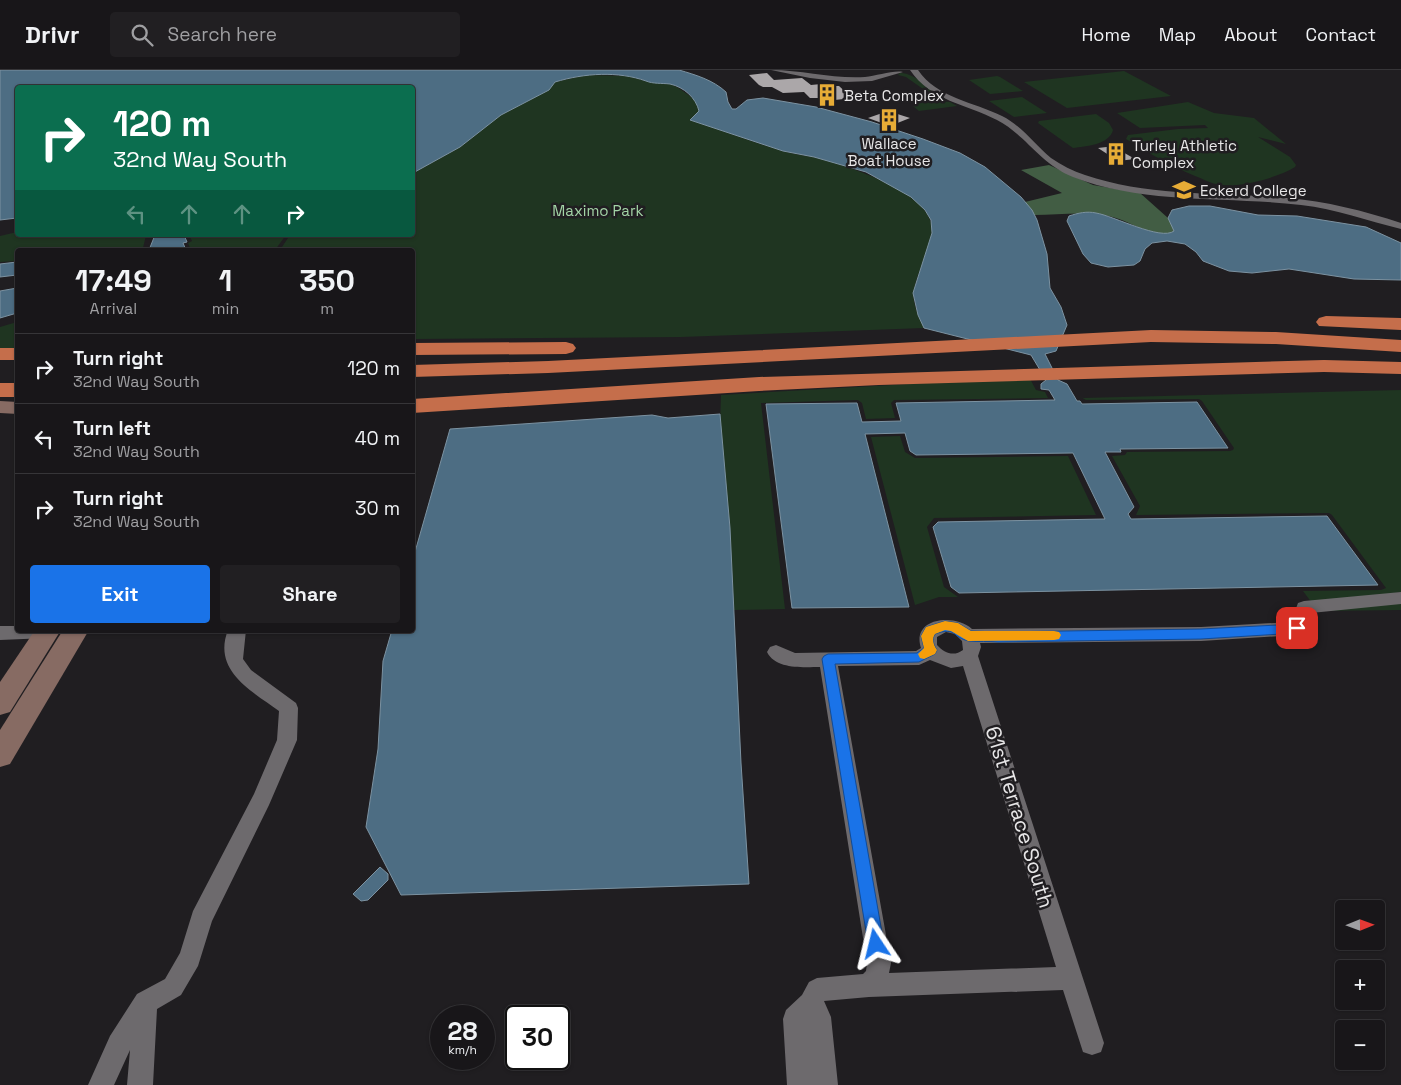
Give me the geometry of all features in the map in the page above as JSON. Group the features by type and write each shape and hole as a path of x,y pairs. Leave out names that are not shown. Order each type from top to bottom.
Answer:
{"highway":[{"path":"415,371 691,359 919,342 1095,333 1243,321 1401,324"},
{"path":"1095,333 1224,335 1332,340 1401,346"},
{"path":"415,349 919,342"},
{"path":"1114,364 1162,354 1401,346"},
{"path":"0,354 15,354"},
{"path":"415,359 657,355 691,359"},
{"path":"415,406 1002,369 1114,364 1401,358"},
{"path":"0,365 15,364"},
{"path":"1114,364 1401,368"},
{"path":"415,382 736,373 1002,369"},
{"path":"0,376 15,376"},
{"path":"0,390 15,390"}],"street":[{"path":"775,70 819,77 857,80 877,78 896,72"},
{"path":"882,70 896,72 914,71 927,85 941,93 1008,123 1045,157 1070,172 1087,179 1134,190 1308,203 1359,214 1401,226"},
{"path":"0,408 15,408"},
{"path":"969,646 1297,628 1304,607 1401,598"},
{"path":"937,627 954,627 969,646 963,660 945,660 931,650 927,643 927,636 930,631 937,627"},
{"path":"0,632 15,631"},
{"path":"0,704 45,633"},
{"path":"0,754 74,633"},
{"path":"101,1085 119,1045 145,1002 173,987 190,958 202,920 222,875 262,799 287,740 289,708 245,675 234,660 236,633"},
{"name":"61st Terrace South","path":"969,646 1092,1043"},
{"path":"776,652 793,660 919,658 931,650"},
{"path":"828,659 879,963 877,976 870,984"},
{"path":"800,1085 795,1020 810,1003 817,990 870,984 1071,978"},
{"path":"140,1085 145,1002"},
{"path":"810,1003 819,1017 825,1085"}],"green space":[{"path":"1124,71 1171,96 1067,108 1024,82"},
{"path":"900,73 917,79 946,99 927,98 933,96 906,77 898,75"},
{"name":"Maximo Park","path":"586,75 628,76 646,81 670,84 697,101 699,111 690,120 787,152 826,160 861,172 899,189 925,211 931,223 931,241 918,275 914,296 916,310 924,328 681,337 415,339 415,248 281,248 289,237 415,237 415,172 460,147 501,115 531,99 555,82"},
{"path":"997,76 1023,91 990,94 969,80"},
{"path":"1022,97 1047,113 1014,117 989,101"},
{"path":"916,99 950,102 957,106 919,111 913,106"},
{"path":"1188,102 1214,113 1254,118 1286,144 1258,137 1290,157 1296,165 1295,167 1257,182 1235,185 1216,184 1177,168 1126,139 1128,135 1178,129 1208,128 1205,125 1140,128 1117,113"},
{"path":"1096,114 1109,123 1113,130 1111,135 1102,142 1073,148 1038,123 1039,121"},
{"path":"1049,165 1093,185 1140,193 1168,218 1175,231 1169,234 1154,233 1109,216 1077,214 1034,215 1025,202 1062,193 1021,170"},
{"path":"15,232 15,237 146,237 143,248 15,248 15,261 0,262 0,236"},
{"path":"190,237 285,237 276,248 190,248 188,243 192,241"},
{"path":"15,323 15,348 0,348 0,327"},
{"path":"1029,377 1036,390 1045,392 1048,398 894,400 891,403 895,418 866,419 862,403 858,400 761,403 785,609 734,610 730,528 720,427 721,395"},
{"path":"1401,390 1401,592 1394,593 1401,602 1401,610 1318,611 1303,591 1381,590 1386,588 1329,513 1136,515 1140,506 1112,456 1125,455 1127,452 1230,451 1234,448 1199,399 1086,400 1079,396 1083,398"},
{"path":"900,436 905,452 915,458 1068,456 1096,515 934,518 927,527 944,587 958,597 939,597 915,605 871,437"}],"water":[{"path":"0,70 679,70 716,84 726,92 732,109 736,109 747,100 763,98 816,107 872,122 923,139 960,153 985,167 1021,197 1032,210 1037,220 1047,254 1050,288 1061,307 1067,325 1056,351 1045,354 1058,380 1067,384 1077,401 1080,401 1082,404 1197,402 1228,448 1120,449 1121,452 1105,452 1134,507 1128,514 1131,519 1327,516 1378,585 959,593 951,587 933,527 938,522 1105,519 1073,453 916,455 910,451 905,433 865,434 909,607 792,608 766,404 857,403 862,422 901,421 896,403 1055,400 1049,390 1041,389 1041,384 1046,380 1031,355 924,328 918,315 913,293 932,233 931,220 925,210 911,197 866,172 814,157 783,151 690,120 699,111 697,106 685,90 675,85 601,74 555,82 549,90 501,115 460,147 415,172 415,85 15,85 15,218 0,220"},
{"path":"1189,206 1210,206 1258,215 1297,216 1366,227 1401,243 1401,280 1354,279 1289,269 1252,273 1229,271 1203,261 1196,252 1185,244 1167,241 1152,243 1145,249 1140,261 1134,265 1108,267 1091,263 1083,254 1067,221 1069,216 1093,212 1148,230 1168,233 1174,231 1168,218 1172,210"},
{"path":"154,237 185,237 187,242 183,243 185,248 150,248"},
{"path":"15,262 15,275 0,277 0,264"},
{"path":"15,288 15,314 0,318 0,291"},
{"path":"720,414 730,528 741,763 749,884 401,895 366,827 378,749 383,661 391,633 415,633 415,552 450,429 652,415 668,418"},
{"path":"380,867 388,874 388,880 368,900 361,901 353,894"}],"building":[{"path":"767,73 774,80 802,78 811,85 831,83 839,86 852,98 835,100 832,98 810,98 804,92 783,93 772,87 759,85 749,75"},
{"name":"Wallace Boat House","path":"888,111 910,118 890,126 868,118"},
{"name":"Turley Athletic Complex","path":"1115,146 1135,159 1118,161 1098,148"}],"slow traffic":[{"path":"924,654 931,650 927,643 927,636 930,631 937,627 954,627 962,630 968,636 1054,635"}],"place":[{"name":"Beta Complex","path":"827,95"},
{"name":"Wallace Boat House","path":"889,120"},
{"name":"Turley Athletic Complex","path":"1116,154"},
{"name":"Eckerd College","path":"1184,190"}],"route":[{"path":"876,944 828,659 919,658 931,650 927,643 927,636 930,631 937,627 945,626 962,630 968,636 998,637 1080,634 1201,634 1297,628"}]}
